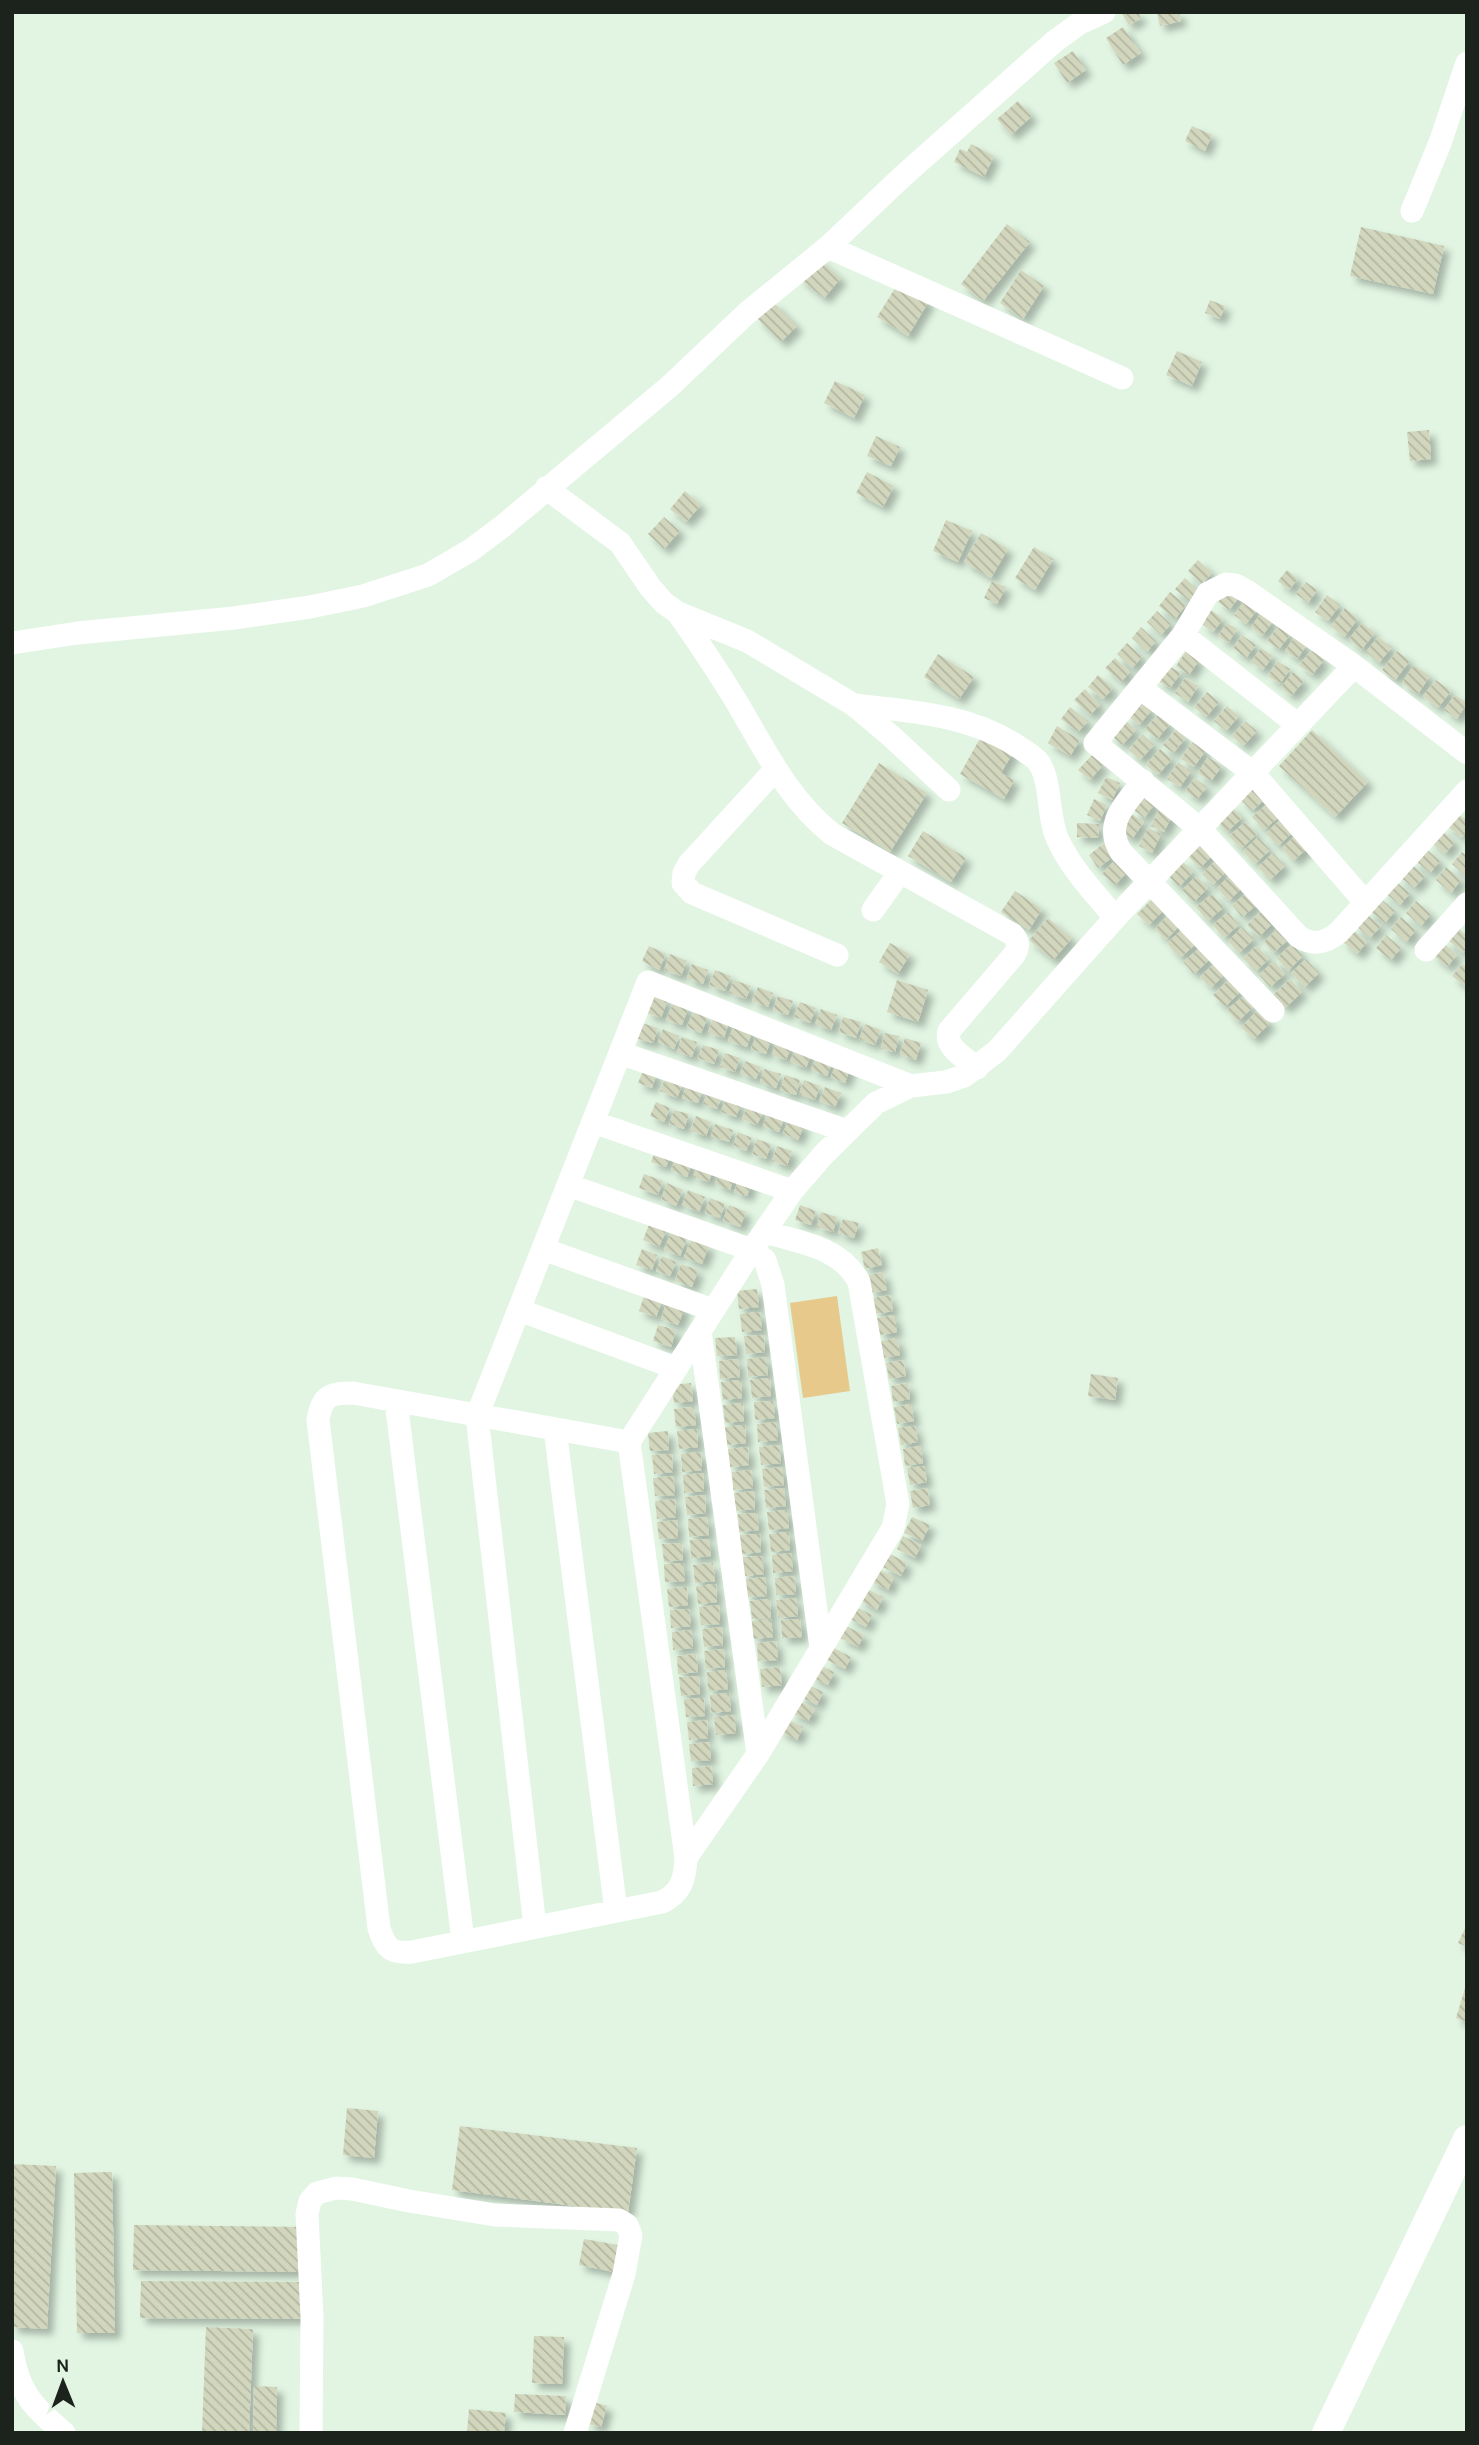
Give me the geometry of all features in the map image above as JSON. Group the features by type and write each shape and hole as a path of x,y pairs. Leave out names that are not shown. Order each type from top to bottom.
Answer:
{"street":[{"path":"12,643 310,607 363,596 428,575 471,550 503,526 670,386 747,313 828,247 1077,18 1104,12"},
{"path":"1412,211 1467,64"},
{"path":"828,247 1122,377"},
{"path":"546,488 620,543 664,603 678,613 747,641 853,705 949,790"},
{"path":"1467,753 1354,666 1235,585 1226,584 1208,593 1183,635 1095,743 1200,829 1299,937 1319,943 1331,939 1467,791"},
{"path":"678,613 715,667 775,770 816,821 832,834 1016,938 1018,944 1014,955 948,1031 949,1044 977,1068"},
{"path":"1183,635 1298,724"},
{"path":"629,1442 353,1393 338,1392 326,1397 320,1407 318,1420 378,1914 382,1940 393,1952 412,1952 662,1902 672,1897 682,1885 686,1858 629,1442 758,1241 792,1191 824,1154 876,1103 911,1086 946,1082 977,1068 997,1051 1115,918 1354,666"},
{"path":"1140,688 1252,773 1365,902"},
{"path":"853,705 906,710 956,720 994,732 1038,760 1045,774 1051,818 1058,841 1115,918"},
{"path":"775,770 689,864 683,883 692,894 837,955"},
{"path":"1143,781 1115,822 1113,832 1121,852 1273,1011"},
{"path":"873,910 900,872"},
{"path":"1426,950 1467,904"},
{"path":"535,1927 477,1416 648,982 911,1086"},
{"path":"620,1053 847,1131"},
{"path":"593,1122 792,1191"},
{"path":"568,1185 758,1241 829,1252 841,1258 852,1269 859,1282 898,1490 893,1528 758,1754 686,1858"},
{"path":"758,1241 773,1285 821,1648"},
{"path":"543,1249 713,1310"},
{"path":"519,1310 677,1368"},
{"path":"700,1331 758,1754"},
{"path":"396,1401 463,1941"},
{"path":"555,1429 616,1911"},
{"path":"1326,2433 1467,2139"},
{"path":"311,2433 312,2317 307,2214 310,2201 317,2193 337,2188 495,2215 620,2220 627,2225 631,2235 624,2274 575,2433"},
{"path":"12,2351 15,2371 29,2401 64,2433"}],"shaded area":[{"path":"837,1296 850,1391 803,1398 790,1303"}],"building":[{"path":"1121,12 1138,12 1141,18 1129,25"},
{"path":"1157,12 1179,12 1181,21 1160,26"},
{"path":"1123,27 1141,53 1123,65 1106,38"},
{"path":"1073,51 1086,70 1067,83 1054,63"},
{"path":"1018,101 1032,116 1011,135 997,119"},
{"path":"1192,126 1212,135 1205,151 1185,141"},
{"path":"971,144 994,156 984,177 954,162 960,149 967,152"},
{"path":"1007,224 1030,242 983,301 961,284"},
{"path":"1361,227 1444,246 1433,294 1350,276"},
{"path":"816,257 841,278 824,298 799,278"},
{"path":"1021,270 1044,286 1023,319 1000,303"},
{"path":"899,282 929,301 908,336 877,317"},
{"path":"1210,300 1225,306 1220,319 1205,313"},
{"path":"773,302 797,326 781,342 757,318"},
{"path":"1177,351 1202,362 1192,386 1166,375"},
{"path":"835,381 865,395 854,418 824,403"},
{"path":"1429,430 1431,459 1410,461 1407,432"},
{"path":"876,436 900,447 891,466 867,456"},
{"path":"867,472 894,486 883,507 856,493"},
{"path":"685,491 701,505 686,522 670,509"},
{"path":"664,517 680,531 664,549 648,534"},
{"path":"946,520 972,531 958,562 933,551"},
{"path":"981,533 1008,549 991,578 964,562"},
{"path":"1034,547 1053,559 1035,590 1015,578"},
{"path":"1198,560 1212,573 1202,584 1188,571"},
{"path":"1287,570 1298,579 1289,590 1278,581"},
{"path":"1185,578 1199,591 1189,601 1175,589"},
{"path":"992,581 1006,587 997,604 984,598"},
{"path":"1306,582 1317,590 1308,603 1296,594"},
{"path":"1230,587 1241,595 1229,610 1218,602"},
{"path":"1170,592 1186,605 1175,619 1159,606"},
{"path":"1327,595 1340,605 1328,621 1315,612"},
{"path":"1246,599 1258,609 1246,624 1234,615"},
{"path":"1345,608 1358,619 1344,637 1331,626"},
{"path":"1211,610 1223,619 1213,632 1202,624"},
{"path":"1157,611 1171,624 1161,635 1147,622"},
{"path":"1262,612 1274,620 1262,636 1251,627"},
{"path":"1227,623 1237,629 1228,643 1218,636"},
{"path":"1362,623 1375,633 1361,650 1349,639"},
{"path":"1279,625 1291,634 1279,649 1267,641"},
{"path":"1141,627 1156,641 1147,652 1132,638"},
{"path":"1242,635 1256,645 1246,658 1233,648"},
{"path":"1295,636 1307,645 1297,659 1285,651"},
{"path":"1378,637 1392,647 1379,663 1366,652"},
{"path":"1127,643 1142,657 1132,668 1117,654"},
{"path":"1261,648 1273,656 1263,670 1251,662"},
{"path":"1312,650 1324,660 1312,675 1299,665"},
{"path":"1186,651 1199,660 1189,675 1176,666"},
{"path":"1397,651 1410,661 1395,680 1382,670"},
{"path":"938,654 974,677 959,699 924,677"},
{"path":"1115,658 1130,672 1121,682 1105,668"},
{"path":"1277,661 1290,669 1280,684 1268,676"},
{"path":"1167,665 1181,673 1170,688 1157,680"},
{"path":"1414,665 1430,676 1418,694 1402,683"},
{"path":"1293,672 1304,681 1291,696 1281,687"},
{"path":"1098,675 1113,688 1103,699 1088,687"},
{"path":"1185,678 1198,686 1188,702 1175,693"},
{"path":"1436,680 1451,691 1438,708 1423,696"},
{"path":"1085,689 1100,705 1090,715 1074,700"},
{"path":"1207,692 1219,702 1206,717 1194,707"},
{"path":"1455,695 1467,703 1457,719 1444,710"},
{"path":"1141,700 1152,710 1139,725 1127,715"},
{"path":"1227,706 1239,716 1226,731 1214,721"},
{"path":"1070,707 1088,721 1078,732 1061,719"},
{"path":"1159,714 1170,724 1157,739 1145,729"},
{"path":"1124,719 1136,730 1122,745 1111,735"},
{"path":"1245,721 1257,731 1243,746 1232,736"},
{"path":"1057,726 1080,740 1070,756 1048,743"},
{"path":"1176,730 1186,738 1173,753 1163,745"},
{"path":"1312,730 1368,782 1335,817 1279,766"},
{"path":"983,733 1014,751 1001,773 1014,780 1004,799 960,774"},
{"path":"1142,734 1154,745 1140,760 1129,750"},
{"path":"1193,741 1206,750 1194,767 1181,759"},
{"path":"1160,749 1172,759 1158,775 1146,765"},
{"path":"1092,755 1103,765 1090,780 1078,770"},
{"path":"1208,757 1222,766 1211,781 1198,773"},
{"path":"1178,762 1191,771 1180,787 1167,779"},
{"path":"879,763 927,793 890,852 842,823"},
{"path":"1106,777 1120,783 1112,800 1098,793"},
{"path":"1195,778 1207,787 1197,799 1185,791"},
{"path":"1255,785 1267,797 1252,811 1240,799"},
{"path":"1146,795 1156,802 1144,818 1134,810"},
{"path":"1094,799 1107,805 1100,821 1087,815"},
{"path":"1268,803 1280,816 1264,830 1252,817"},
{"path":"1230,805 1242,818 1227,832 1215,819"},
{"path":"1160,807 1173,814 1164,832 1151,826"},
{"path":"1130,813 1144,822 1132,839 1119,830"},
{"path":"1457,813 1467,821 1467,831 1462,838 1446,825"},
{"path":"1281,819 1293,832 1278,846 1266,833"},
{"path":"1245,822 1257,834 1241,849 1229,836"},
{"path":"1077,823 1099,824 1098,838 1077,837"},
{"path":"1148,828 1161,834 1152,853 1139,846"},
{"path":"1440,829 1455,842 1445,854 1430,841"},
{"path":"923,831 966,858 951,882 908,856"},
{"path":"1297,834 1309,847 1293,861 1282,848"},
{"path":"1258,837 1270,850 1255,864 1243,851"},
{"path":"1104,843 1114,856 1098,868 1089,855"},
{"path":"1202,844 1213,855 1200,868 1189,857"},
{"path":"1425,848 1440,861 1430,873 1415,860"},
{"path":"1462,852 1467,856 1467,877 1452,864"},
{"path":"1273,853 1285,866 1270,880 1258,867"},
{"path":"1115,860 1128,871 1115,885 1102,874"},
{"path":"1181,860 1193,872 1179,887 1167,874"},
{"path":"1215,861 1226,872 1213,885 1202,874"},
{"path":"1410,863 1425,876 1414,888 1399,876"},
{"path":"1446,867 1461,880 1451,893 1436,880"},
{"path":"1231,874 1243,887 1229,901 1217,888"},
{"path":"1196,876 1208,888 1194,902 1182,890"},
{"path":"1395,881 1410,893 1400,905 1384,892"},
{"path":"1015,891 1042,909 1029,930 1001,912"},
{"path":"1248,892 1258,904 1242,917 1232,905"},
{"path":"1212,894 1224,907 1208,921 1196,907"},
{"path":"1153,898 1165,909 1149,925 1137,914"},
{"path":"1380,898 1395,911 1385,923 1369,910"},
{"path":"1416,901 1431,914 1421,926 1406,913"},
{"path":"1264,909 1275,921 1259,937 1247,925"},
{"path":"1228,912 1239,925 1224,938 1213,925"},
{"path":"1365,913 1381,926 1370,938 1355,925"},
{"path":"1169,914 1180,925 1166,940 1155,929"},
{"path":"1401,917 1416,930 1406,942 1391,929"},
{"path":"1048,918 1072,938 1053,960 1029,940"},
{"path":"1242,927 1254,939 1239,953 1228,941"},
{"path":"1184,928 1197,943 1180,958 1167,943"},
{"path":"1279,928 1289,939 1273,953 1264,942"},
{"path":"1458,928 1467,936 1467,948 1463,953 1448,940"},
{"path":"1352,929 1367,942 1357,954 1342,941"},
{"path":"1386,935 1401,948 1391,960 1376,948"},
{"path":"1442,942 1457,955 1447,967 1432,954"},
{"path":"890,943 910,954 898,974 879,962"},
{"path":"1292,944 1303,956 1288,971 1277,958"},
{"path":"649,946 666,954 659,970 642,961"},
{"path":"1257,946 1269,959 1256,971 1243,958"},
{"path":"1201,947 1211,958 1194,974 1183,962"},
{"path":"670,954 687,961 681,976 664,970"},
{"path":"1306,959 1319,973 1305,987 1291,973"},
{"path":"1274,961 1285,974 1270,987 1259,975"},
{"path":"692,964 708,970 703,984 687,978"},
{"path":"1214,964 1224,975 1211,988 1200,977"},
{"path":"1462,964 1467,968 1467,988 1452,976"},
{"path":"715,970 731,976 725,991 709,985"},
{"path":"1290,979 1302,992 1285,1008 1273,995"},
{"path":"734,980 751,986 746,999 729,993"},
{"path":"897,980 928,990 918,1022 887,1012"},
{"path":"1229,980 1241,991 1225,1007 1213,995"},
{"path":"758,987 773,993 768,1007 752,1001"},
{"path":"653,994 668,999 661,1018 646,1013"},
{"path":"778,996 793,1001 788,1015 773,1010"},
{"path":"1242,997 1253,1007 1238,1022 1227,1010"},
{"path":"674,1001 689,1007 682,1025 666,1020"},
{"path":"800,1002 816,1008 810,1023 794,1017"},
{"path":"821,1009 837,1015 831,1030 815,1024"},
{"path":"694,1011 708,1017 701,1033 687,1027"},
{"path":"1257,1011 1270,1023 1254,1039 1241,1027"},
{"path":"714,1014 730,1019 724,1038 708,1033"},
{"path":"843,1017 861,1022 856,1038 839,1032"},
{"path":"639,1022 658,1028 653,1043 635,1038"},
{"path":"735,1023 753,1029 747,1047 728,1041"},
{"path":"865,1024 881,1030 875,1045 859,1039"},
{"path":"663,1029 679,1036 674,1049 658,1042"},
{"path":"758,1032 772,1037 766,1054 751,1049"},
{"path":"884,1033 899,1036 895,1052 881,1049"},
{"path":"682,1037 697,1042 692,1057 677,1052"},
{"path":"905,1038 921,1043 916,1060 900,1054"},
{"path":"777,1039 792,1045 786,1060 772,1055"},
{"path":"703,1045 719,1050 714,1064 698,1058"},
{"path":"796,1046 812,1052 806,1068 790,1062"},
{"path":"725,1053 740,1058 735,1072 720,1067"},
{"path":"817,1055 833,1060 827,1076 811,1070"},
{"path":"745,1061 761,1067 756,1079 740,1073"},
{"path":"837,1061 851,1066 845,1083 831,1077"},
{"path":"644,1068 657,1073 652,1088 638,1083"},
{"path":"764,1069 781,1074 776,1088 760,1082"},
{"path":"785,1075 800,1080 796,1095 780,1090"},
{"path":"666,1076 683,1083 677,1098 660,1091"},
{"path":"804,1080 820,1086 815,1100 799,1094"},
{"path":"687,1084 703,1089 698,1103 682,1098"},
{"path":"825,1087 841,1093 835,1107 819,1101"},
{"path":"708,1091 722,1096 717,1109 703,1104"},
{"path":"726,1098 741,1103 736,1117 721,1112"},
{"path":"656,1102 670,1108 664,1122 650,1116"},
{"path":"748,1104 764,1110 757,1125 742,1119"},
{"path":"674,1110 689,1114 684,1129 669,1124"},
{"path":"768,1110 785,1116 779,1132 763,1126"},
{"path":"696,1116 711,1122 706,1136 690,1131"},
{"path":"789,1119 804,1125 798,1140 783,1133"},
{"path":"715,1124 733,1130 729,1142 711,1136"},
{"path":"738,1132 752,1138 746,1151 733,1145"},
{"path":"757,1139 771,1144 766,1159 752,1154"},
{"path":"777,1146 792,1151 787,1166 772,1161"},
{"path":"657,1147 672,1152 666,1167 651,1162"},
{"path":"677,1155 693,1161 687,1177 671,1170"},
{"path":"699,1161 714,1166 709,1182 693,1177"},
{"path":"721,1168 736,1173 730,1190 715,1184"},
{"path":"644,1174 663,1181 658,1195 639,1188"},
{"path":"739,1177 752,1182 747,1196 734,1192"},
{"path":"667,1183 683,1190 676,1206 661,1199"},
{"path":"688,1190 705,1197 699,1212 682,1205"},
{"path":"710,1198 725,1204 720,1218 705,1213"},
{"path":"729,1205 746,1212 740,1227 723,1220"},
{"path":"800,1205 816,1211 811,1225 795,1220"},
{"path":"821,1212 837,1217 833,1232 817,1227"},
{"path":"843,1219 859,1223 854,1238 838,1233"},
{"path":"650,1222 667,1229 659,1247 643,1240"},
{"path":"671,1233 687,1239 680,1256 664,1250"},
{"path":"691,1239 709,1246 702,1264 684,1257"},
{"path":"878,1248 882,1265 865,1269 861,1252"},
{"path":"642,1249 657,1255 652,1270 636,1265"},
{"path":"662,1256 676,1262 670,1276 656,1271"},
{"path":"681,1264 698,1270 692,1287 675,1281"},
{"path":"883,1272 887,1290 871,1293 868,1275"},
{"path":"757,1289 759,1307 739,1309 737,1291"},
{"path":"645,1293 663,1299 656,1317 639,1311"},
{"path":"890,1295 893,1311 876,1314 873,1298"},
{"path":"667,1301 685,1307 678,1325 661,1319"},
{"path":"760,1312 762,1330 742,1332 740,1314"},
{"path":"894,1315 897,1332 880,1335 877,1318"},
{"path":"658,1325 676,1330 671,1347 653,1341"},
{"path":"764,1335 765,1352 746,1354 744,1336"},
{"path":"735,1337 737,1355 717,1356 715,1338"},
{"path":"897,1338 900,1355 883,1358 881,1341"},
{"path":"766,1357 768,1375 748,1377 747,1359"},
{"path":"738,1359 740,1377 720,1379 719,1361"},
{"path":"903,1360 906,1376 889,1379 886,1363"},
{"path":"1091,1374 1118,1378 1115,1400 1088,1396"},
{"path":"770,1378 771,1396 752,1398 750,1380"},
{"path":"741,1380 742,1398 723,1400 721,1382"},
{"path":"691,1383 693,1401 674,1403 672,1385"},
{"path":"908,1383 910,1399 893,1402 891,1386"},
{"path":"773,1401 775,1418 755,1420 754,1402"},
{"path":"743,1403 744,1421 725,1423 723,1405"},
{"path":"911,1404 914,1421 897,1424 894,1407"},
{"path":"694,1407 696,1425 676,1427 674,1409"},
{"path":"776,1422 778,1440 758,1442 757,1424"},
{"path":"745,1425 746,1443 727,1445 725,1427"},
{"path":"915,1426 918,1442 901,1445 898,1428"},
{"path":"697,1429 698,1447 679,1449 677,1431"},
{"path":"668,1431 669,1450 650,1451 648,1433"},
{"path":"779,1445 781,1463 761,1465 759,1447"},
{"path":"920,1446 923,1463 905,1466 903,1449"},
{"path":"748,1447 749,1465 730,1467 728,1449"},
{"path":"701,1452 702,1470 682,1472 681,1454"},
{"path":"672,1454 673,1472 654,1474 652,1455"},
{"path":"924,1466 927,1482 910,1485 907,1468"},
{"path":"782,1467 784,1485 764,1487 762,1469"},
{"path":"751,1470 753,1488 733,1490 732,1472"},
{"path":"703,1473 704,1491 684,1493 683,1475"},
{"path":"673,1476 675,1495 655,1496 653,1478"},
{"path":"784,1488 786,1506 766,1508 764,1490"},
{"path":"927,1488 930,1505 913,1508 910,1491"},
{"path":"754,1491 755,1509 736,1511 734,1493"},
{"path":"705,1495 706,1513 687,1515 685,1497"},
{"path":"675,1499 676,1517 657,1519 655,1501"},
{"path":"787,1510 789,1528 769,1530 767,1512"},
{"path":"757,1513 759,1530 739,1532 738,1514"},
{"path":"707,1517 709,1535 689,1537 688,1519"},
{"path":"912,1517 930,1525 922,1541 904,1533"},
{"path":"677,1520 678,1538 659,1539 657,1522"},
{"path":"789,1532 790,1550 771,1552 769,1534"},
{"path":"760,1534 761,1552 742,1554 740,1535"},
{"path":"903,1536 921,1545 915,1558 897,1549"},
{"path":"709,1539 711,1556 691,1558 690,1540"},
{"path":"682,1543 683,1560 664,1562 662,1544"},
{"path":"791,1553 793,1571 773,1573 772,1555"},
{"path":"890,1554 907,1563 901,1576 883,1567"},
{"path":"762,1556 764,1574 744,1576 743,1557"},
{"path":"683,1563 685,1581 665,1582 664,1564"},
{"path":"713,1563 715,1581 695,1583 693,1565"},
{"path":"876,1568 894,1577 888,1590 870,1581"},
{"path":"794,1576 796,1594 776,1595 775,1578"},
{"path":"765,1577 767,1596 747,1597 746,1579"},
{"path":"716,1584 717,1602 698,1604 696,1586"},
{"path":"687,1587 688,1605 669,1607 667,1589"},
{"path":"865,1588 883,1597 877,1610 859,1600"},
{"path":"796,1598 798,1616 778,1618 776,1600"},
{"path":"770,1599 771,1618 752,1619 750,1601"},
{"path":"719,1605 720,1624 701,1625 699,1607"},
{"path":"854,1606 872,1615 866,1627 848,1618"},
{"path":"689,1609 691,1626 671,1628 670,1610"},
{"path":"771,1619 773,1637 753,1639 752,1621"},
{"path":"800,1619 802,1637 782,1638 781,1620"},
{"path":"846,1626 864,1635 858,1647 840,1638"},
{"path":"722,1627 723,1645 704,1647 702,1629"},
{"path":"691,1630 693,1648 673,1650 672,1632"},
{"path":"776,1641 778,1660 758,1661 757,1643"},
{"path":"834,1648 851,1657 845,1669 827,1660"},
{"path":"724,1649 725,1667 706,1669 704,1651"},
{"path":"696,1654 698,1672 678,1674 677,1656"},
{"path":"817,1664 834,1672 828,1685 810,1676"},
{"path":"780,1667 782,1685 762,1687 760,1669"},
{"path":"726,1670 728,1689 708,1691 707,1672"},
{"path":"699,1676 700,1694 681,1696 679,1677"},
{"path":"805,1683 823,1692 817,1705 799,1696"},
{"path":"729,1693 731,1711 711,1713 710,1695"},
{"path":"704,1698 705,1716 686,1717 684,1699"},
{"path":"797,1700 815,1709 808,1721 791,1713"},
{"path":"734,1715 736,1733 716,1735 714,1717"},
{"path":"785,1718 803,1727 797,1740 779,1731"},
{"path":"707,1720 708,1738 689,1740 687,1722"},
{"path":"709,1742 711,1760 691,1761 689,1744"},
{"path":"711,1766 713,1784 693,1786 692,1768"},
{"path":"1467,1924 1467,1947 1458,1943"},
{"path":"1467,1985 1467,2022 1456,2018"},
{"path":"347,2108 378,2111 374,2158 343,2155"},
{"path":"460,2126 637,2148 628,2213 452,2190"},
{"path":"12,2164 56,2166 47,2329 12,2327"},
{"path":"112,2172 115,2333 77,2333 74,2173"},
{"path":"134,2225 307,2227 306,2272 133,2270"},
{"path":"584,2239 618,2245 614,2272 579,2265"},
{"path":"141,2281 309,2282 309,2319 140,2318"},
{"path":"206,2327 253,2329 249,2433 202,2433"},
{"path":"534,2336 564,2337 562,2384 532,2383"},
{"path":"254,2386 277,2387 276,2433 253,2433"},
{"path":"515,2394 566,2396 565,2415 514,2412"},
{"path":"593,2402 607,2406 601,2427 588,2424"},
{"path":"469,2409 506,2413 504,2433 467,2433"}]}
